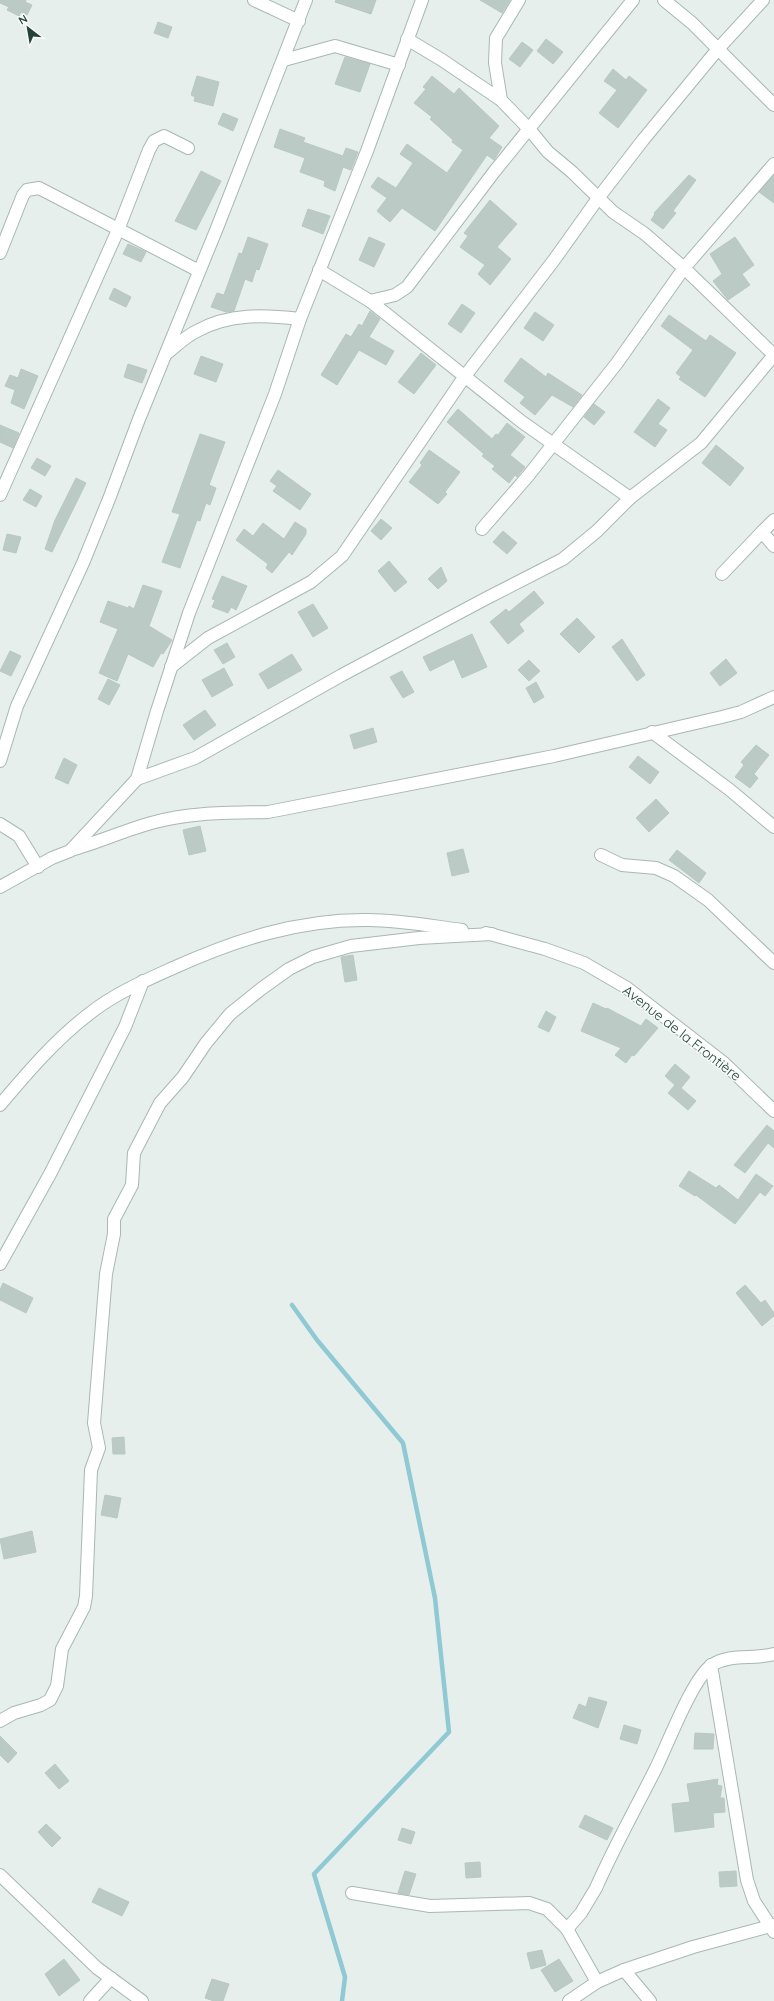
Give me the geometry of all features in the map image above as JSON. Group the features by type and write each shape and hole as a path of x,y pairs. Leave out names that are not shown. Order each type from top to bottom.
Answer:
{"street":[{"path":"254,0 299,20"},
{"path":"0,761 17,706 83,563 198,271 284,60 306,0"},
{"path":"137,780 189,613 275,394 300,319 367,151 422,0"},
{"path":"501,100 494,63 496,38 519,0"},
{"path":"370,302 395,295 407,287 529,129 633,0"},
{"path":"664,0 692,23 774,106"},
{"path":"171,667 208,638 312,582 342,556 465,376 599,197 643,140 718,49 763,0"},
{"path":"70,851 137,780 195,758 342,675 484,598 563,559 597,531 630,498 679,462 701,443 774,355 684,268 644,234 613,212 599,197 548,152 529,129 501,100 442,60 407,39"},
{"path":"284,60 335,46 399,65"},
{"path":"0,495 118,230 149,150 154,141 164,136 188,148"},
{"path":"482,529 528,476 617,363 684,268 774,164"},
{"path":"0,253 23,195 27,190 39,188 198,271"},
{"path":"319,270 370,302 552,445 630,498"},
{"path":"166,354 197,330 238,317 258,315 300,319"},
{"path":"722,574 774,520"},
{"path":"762,532 774,546"},
{"path":"0,887 52,858 154,822 175,817 275,810 554,756 741,712 774,697"},
{"path":"652,732 730,790 774,827"},
{"path":"0,824 19,836 38,867"},
{"path":"601,855 622,865 656,868 674,876 708,900 772,958"},
{"name":"Avenue de la Frontière","path":"0,1105 41,1057 88,1015 143,981 210,951 259,934 304,924 369,920 492,934 545,949 584,964 627,988 724,1063 774,1111"},
{"path":"0,1721 14,1713 41,1705 50,1700 57,1686 65,1641 73,1630 84,1607 86,1596 91,1470 99,1448 94,1423 106,1274 114,1234 114,1219 132,1185 134,1153 160,1103 183,1077 206,1043 230,1014 289,969 313,958 351,946 419,938 492,934"},
{"path":"0,1264 50,1174 125,1027 143,981"},
{"path":"567,1929 581,1913 596,1888 683,1708 701,1677 711,1665 721,1660 735,1657 774,1654"},
{"path":"569,2001 597,1982 624,1970 772,1928 754,1901 747,1880 711,1665"},
{"path":"0,1876 40,1915 111,1978 142,2001"},
{"path":"352,1893 430,1906 529,1903 547,1909 567,1929 597,1982"},
{"path":"624,1970 650,2001"},
{"path":"90,2001 111,1978"}],"building":[{"path":"0,0 26,0 25,2 32,5 27,15 21,12 19,16 7,10 9,7 0,3"},
{"path":"336,0 376,0 371,14 335,2"},
{"path":"480,0 510,0 502,13"},
{"path":"158,22 172,27 168,38 154,33"},
{"path":"546,39 563,52 553,64 537,51"},
{"path":"522,42 533,50 520,67 509,59"},
{"path":"345,57 370,64 360,92 335,84"},
{"path":"613,69 626,80 629,76 647,90 618,128 599,113 617,90 604,81"},
{"path":"197,76 219,82 213,106 194,101 195,97 191,95"},
{"path":"432,76 454,94 459,88 499,126 489,138 502,147 494,160 487,155 435,231 402,208 390,222 377,211 387,198 371,187 378,177 396,188 413,163 400,154 407,144 447,173 463,150 452,142 453,140 430,119 432,117 414,103 426,89 423,87"},
{"path":"223,113 238,119 233,131 218,124"},
{"path":"280,129 305,138 303,142 343,156 346,148 358,152 351,170 343,167 335,191 324,186 325,181 300,172 305,158 274,147"},
{"path":"201,171 221,181 196,230 175,221"},
{"path":"689,175 696,180 673,211 676,213 663,229 651,220 655,214 654,213"},
{"path":"774,175 774,203 759,192"},
{"path":"490,200 517,224 497,247 511,259 490,285 478,274 485,265 460,247 468,236 464,233"},
{"path":"308,209 330,216 323,234 302,226"},
{"path":"248,237 268,244 259,270 256,269 252,282 245,279 234,311 226,312 211,307 217,293 224,295 239,253 242,254"},
{"path":"369,237 385,244 374,267 359,260"},
{"path":"735,237 754,265 742,274 750,285 728,300 713,281 722,274 710,254"},
{"path":"128,244 146,252 141,262 123,254"},
{"path":"114,288 131,297 126,307 109,299"},
{"path":"462,304 475,313 461,333 448,324"},
{"path":"370,311 380,319 369,337 394,351 386,365 359,350 337,385 321,375 346,334 351,337 359,324 362,326"},
{"path":"535,312 554,325 543,341 524,328"},
{"path":"669,315 706,341 710,335 736,353 705,397 679,379 681,377 676,373 693,350 661,326"},
{"path":"421,353 436,365 414,394 398,382"},
{"path":"201,356 223,364 216,382 194,374"},
{"path":"521,358 546,377 548,373 582,395 573,407 552,395 535,415 520,403 525,397 504,381"},
{"path":"128,364 147,370 142,383 124,377"},
{"path":"21,369 38,376 24,409 11,403 15,390 5,386 10,375 18,378"},
{"path":"658,399 670,408 658,424 667,430 655,447 634,432"},
{"path":"594,404 605,412 594,425 584,417"},
{"path":"458,409 492,439 496,434 498,435 507,423 525,437 510,455 525,467 517,477 515,475 509,483 492,469 495,466 482,456 484,454 447,422"},
{"path":"0,425 19,433 13,448 0,442"},
{"path":"200,434 225,442 209,485 216,488 210,505 206,503 200,521 197,520 180,568 162,562 180,514 172,512"},
{"path":"716,445 744,468 730,486 702,463"},
{"path":"429,450 460,472 445,492 447,494 438,504 409,482 422,465 420,463"},
{"path":"37,458 51,466 45,476 31,468"},
{"path":"278,470 311,494 300,510 273,491 277,486 270,481"},
{"path":"76,478 86,483 52,552 45,549 55,520"},
{"path":"30,489 42,496 36,507 23,500"},
{"path":"381,519 392,528 381,540 371,531"},
{"path":"295,522 306,529 306,534 292,555 289,552 272,573 266,568 268,564 236,540 244,529 253,536 263,523 284,539"},
{"path":"503,531 517,543 507,554 493,542"},
{"path":"7,534 21,537 16,553 3,550"},
{"path":"389,561 407,582 395,592 378,571"},
{"path":"441,567 447,581 438,589 428,579"},
{"path":"222,576 247,586 236,610 231,607 228,613 212,607 215,600 212,599"},
{"path":"143,585 162,591 149,626 172,640 163,654 161,653 153,667 128,654 117,681 99,673 118,629 100,622 108,601 128,608 129,606 134,609"},
{"path":"534,591 544,603 519,624 524,631 508,644 490,622 506,609 509,612"},
{"path":"313,604 328,628 313,637 298,612"},
{"path":"577,618 595,637 579,653 560,634"},
{"path":"472,634 487,667 462,678 454,659 430,671 423,657"},
{"path":"622,639 645,675 637,681 612,647"},
{"path":"227,643 235,657 223,664 214,650"},
{"path":"10,651 21,656 11,676 0,671"},
{"path":"292,654 302,670 268,689 259,674"},
{"path":"726,659 737,673 720,686 710,673"},
{"path":"529,660 540,671 529,681 518,670"},
{"path":"224,668 233,685 212,697 202,680"},
{"path":"402,671 414,692 403,698 390,677"},
{"path":"108,679 120,685 109,705 98,699"},
{"path":"536,682 544,697 534,703 526,688"},
{"path":"205,710 216,725 194,740 183,725"},
{"path":"373,728 377,742 354,749 350,735"},
{"path":"756,745 769,755 754,774 758,778 750,788 735,777 744,765 741,762"},
{"path":"638,756 659,772 650,784 629,767"},
{"path":"64,758 77,765 68,784 55,778"},
{"path":"656,799 669,813 649,832 636,818"},
{"path":"200,826 206,851 189,855 183,830"},
{"path":"463,849 469,872 452,876 447,853"},
{"path":"677,850 706,873 699,883 669,860"},
{"path":"353,955 357,980 345,982 341,957"},
{"path":"593,1003 606,1009 607,1008 641,1026 646,1019 658,1028 626,1063 615,1055 621,1048 581,1031"},
{"path":"546,1011 556,1017 549,1032 538,1027"},
{"path":"675,1064 690,1077 681,1088 696,1101 688,1110 668,1093 675,1085 665,1076"},
{"path":"767,1125 774,1131 774,1148 768,1143 745,1173 734,1165"},
{"path":"689,1171 716,1188 719,1185 738,1200 756,1174 773,1186 765,1196 760,1192 735,1224 696,1195 695,1196 679,1186"},
{"path":"3,1283 33,1298 26,1313 0,1300 0,1290"},
{"path":"745,1285 761,1303 765,1300 774,1313 774,1316 762,1326 736,1293"},
{"path":"124,1437 125,1454 113,1454 112,1438"},
{"path":"105,1495 121,1498 117,1518 101,1515"},
{"path":"32,1531 36,1552 4,1559 0,1539"},
{"path":"589,1697 607,1702 598,1728 573,1718 579,1704 586,1707"},
{"path":"624,1725 641,1730 637,1744 620,1739"},
{"path":"695,1733 714,1734 713,1749 694,1749"},
{"path":"0,1736 17,1753 8,1763 0,1755"},
{"path":"55,1764 69,1781 59,1789 45,1773"},
{"path":"718,1779 717,1785 722,1786 720,1798 724,1798 725,1812 713,1813 714,1827 675,1832 672,1804 690,1802 687,1784"},
{"path":"585,1815 613,1828 607,1840 579,1827"},
{"path":"46,1824 61,1838 52,1847 38,1832"},
{"path":"402,1828 415,1832 411,1844 398,1840"},
{"path":"480,1862 481,1877 466,1878 465,1863"},
{"path":"405,1871 416,1874 409,1895 398,1893"},
{"path":"736,1871 737,1886 720,1887 719,1872"},
{"path":"99,1888 129,1902 122,1916 92,1902"},
{"path":"542,1950 546,1965 531,1969 527,1953"},
{"path":"64,1959 80,1980 59,1996 45,1974"},
{"path":"559,1959 573,1981 555,1992 541,1970"},
{"path":"212,1979 229,1984 223,2001 214,2001 205,1998"}],"waterway":[{"path":"292,1305 317,1340 403,1443 435,1598 449,1732 314,1874 345,1977 342,2001"}]}
